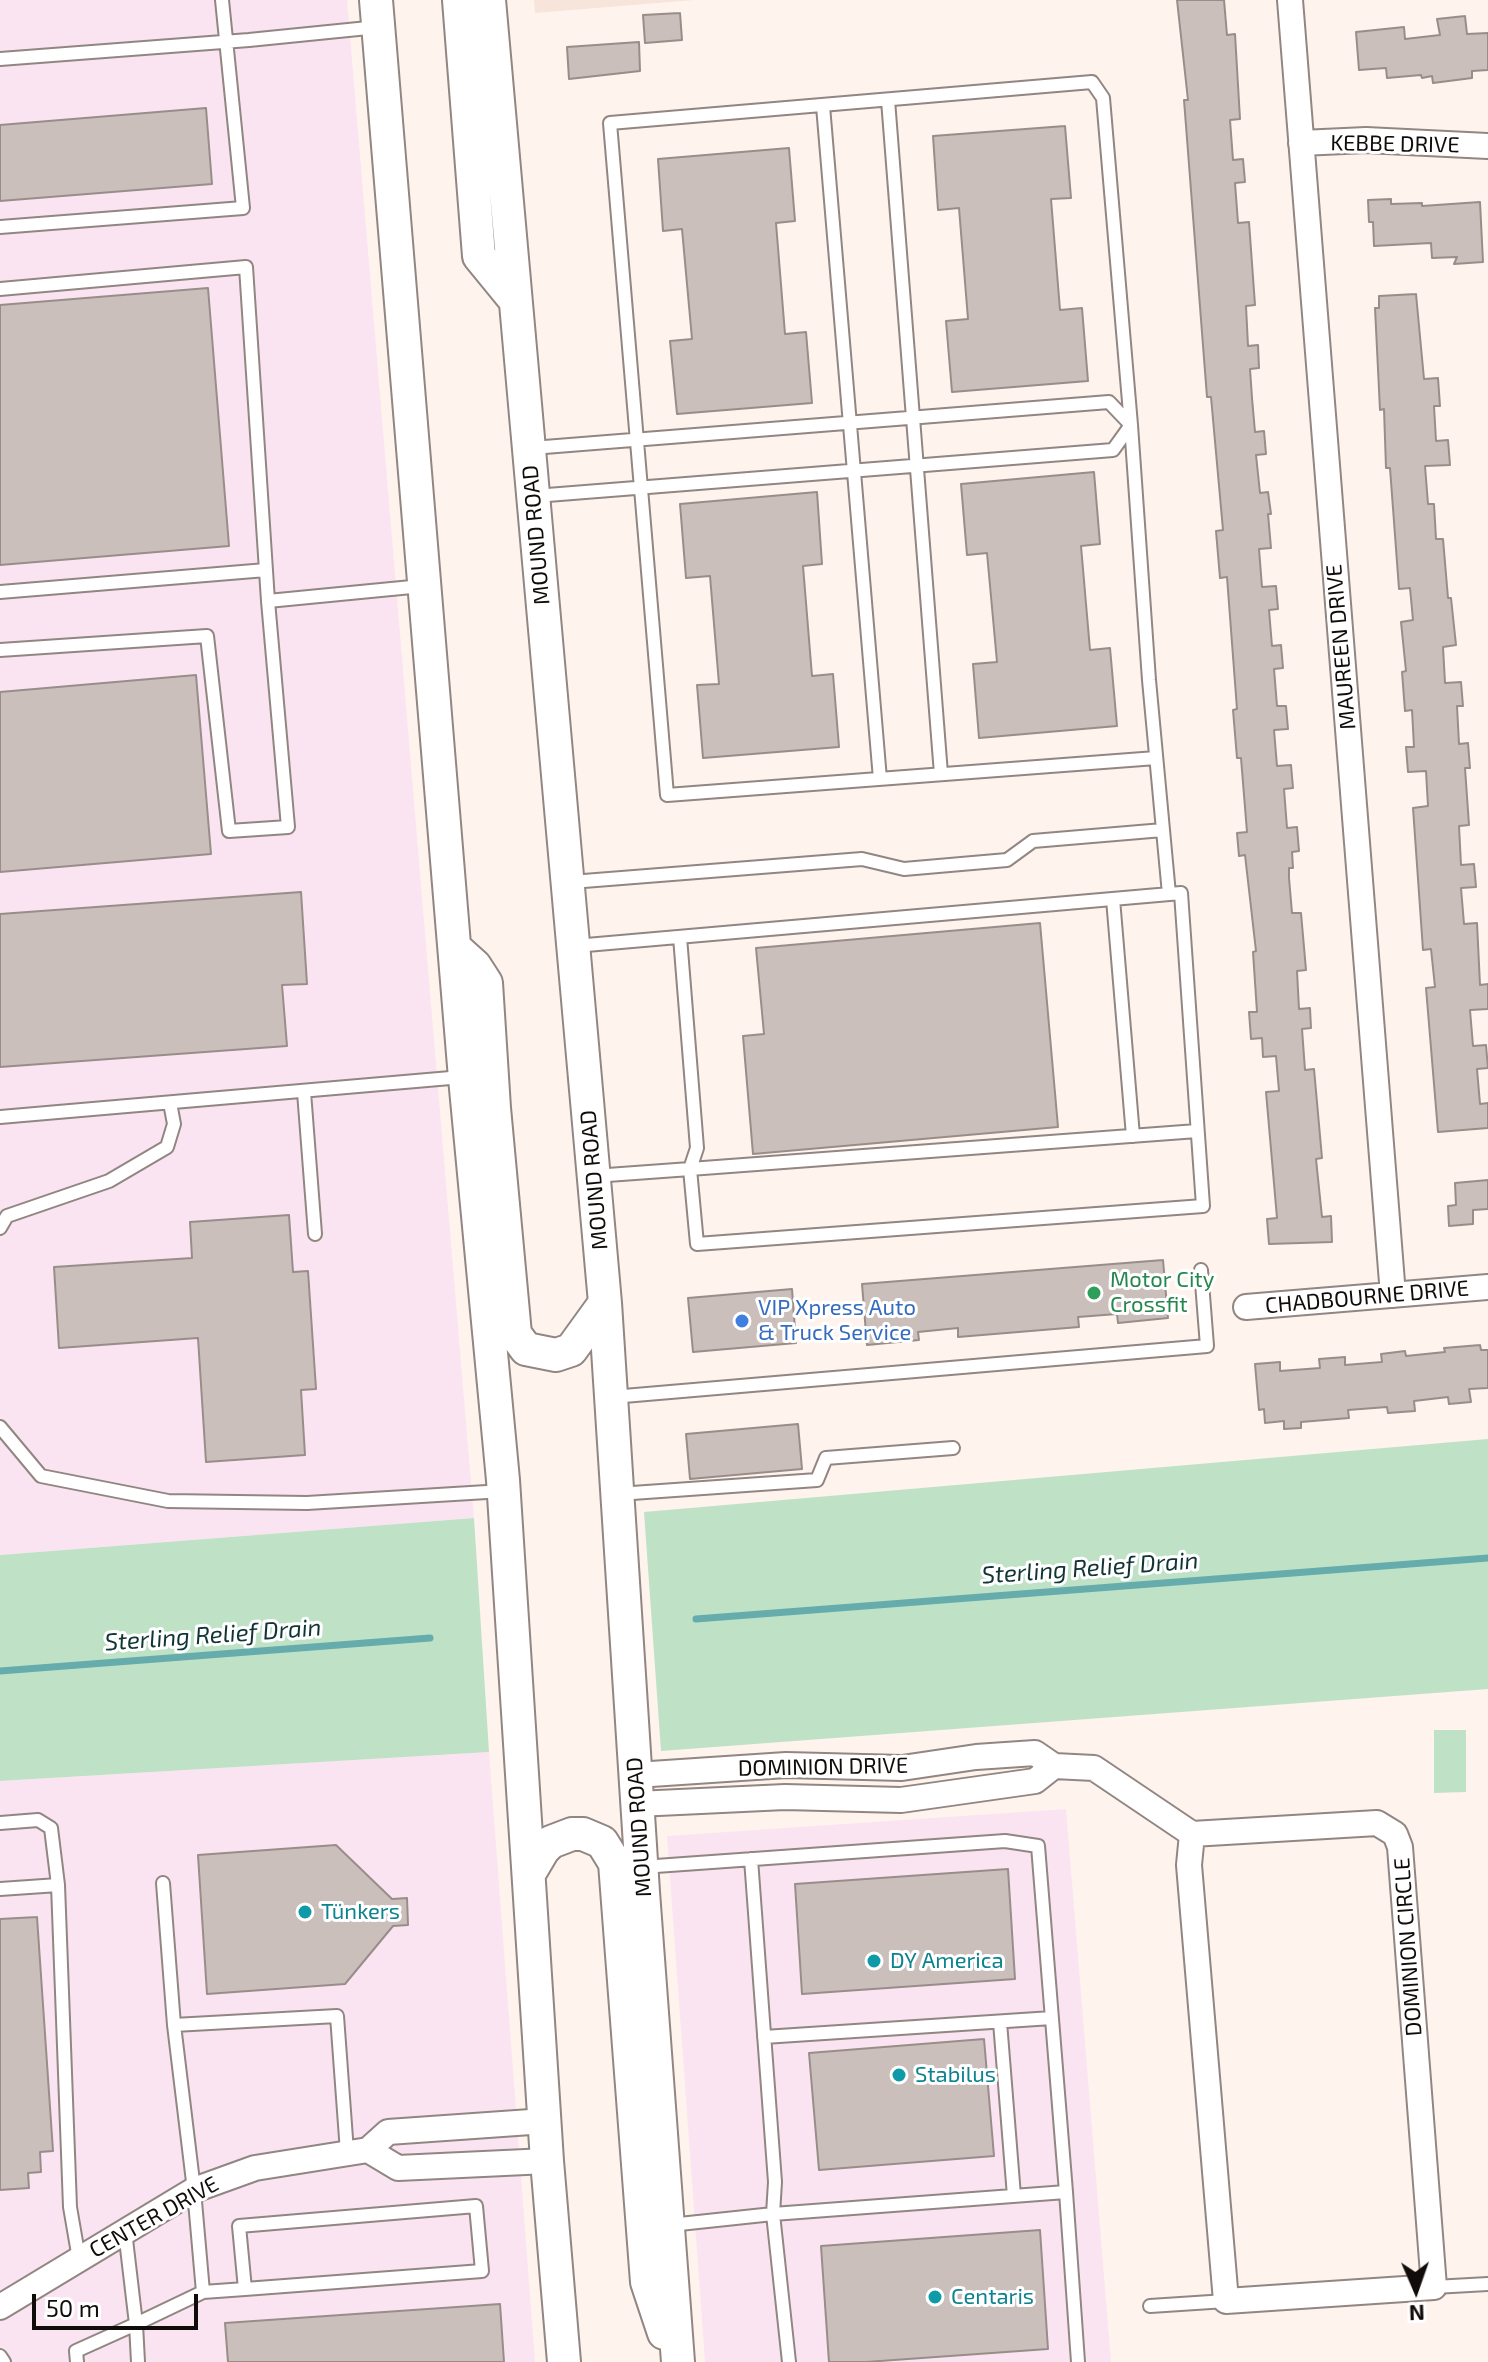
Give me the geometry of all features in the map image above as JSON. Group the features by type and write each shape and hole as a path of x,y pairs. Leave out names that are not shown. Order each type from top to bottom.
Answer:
{"main road":[{"path":"459,0 479,256 515,300"},
{"name":"MOUND ROAD","path":"489,0 605,1303 636,1789 628,1868 656,2227 676,2362"},
{"path":"377,13 465,1076 503,1491 547,2161 564,2362"},
{"path":"455,948 475,966 486,983 515,1334 526,1349 556,1355 571,1350 605,1303"},
{"path":"530,1872 551,1842 572,1834 583,1834 602,1842 628,1868"}],"street":[{"name":"MAUREEN DRIVE","path":"1290,0 1393,1295"},
{"name":"KEBBE DRIVE","path":"1301,143 1366,140 1488,146"},
{"name":"CHADBOURNE DRIVE","path":"1246,1307 1488,1287"},
{"name":"DOMINION DRIVE","path":"636,1789 786,1765 902,1768 976,1757 1035,1753 1054,1766 1094,1768 1192,1834"},
{"name":"DOMINION DRIVE","path":"636,1789 901,1800 1035,1781 1054,1766"},
{"name":"DOMINION CIRCLE","path":"1192,1834 1377,1823 1395,1834 1400,1847 1434,2287"},
{"path":"1192,1834 1189,1865 1226,2301 1434,2287"},
{"name":"CENTER DRIVE","path":"0,2307 194,2190 255,2168 358,2151 388,2132 545,2121"},
{"path":"358,2151 398,2168 547,2161"}],"lane":[{"path":"0,227 243,208 222,0"},
{"path":"0,59 227,41 377,13"},
{"path":"1156,758 667,795 610,123 1092,82 1103,98 1169,894"},
{"path":"888,100 941,774"},
{"path":"823,106 880,779"},
{"path":"0,289 246,267 268,601 288,827 229,831 207,636 0,650"},
{"path":"528,448 1109,402 1131,425"},
{"path":"533,496 1113,450 1131,425"},
{"path":"0,592 266,570"},
{"path":"268,601 425,585"},
{"path":"567,882 862,859 904,869 1007,860 1033,841 1163,830"},
{"path":"573,946 1181,893 1203,1206 697,1244 690,1169 697,1148 680,937"},
{"path":"1113,899 1133,1136"},
{"path":"0,1117 465,1076"},
{"path":"304,1092 315,1234"},
{"path":"0,1228 7,1216 109,1181 167,1147 174,1124 170,1103"},
{"path":"594,1176 1197,1131"},
{"path":"612,1397 1207,1346 1201,1270"},
{"path":"0,1427 41,1476 168,1501 307,1503 503,1491"},
{"path":"618,1494 817,1480 826,1458 953,1448"},
{"path":"833,1798 835,1766"},
{"path":"0,1823 38,1820 51,1828 58,1885 70,2207 79,2259"},
{"path":"628,1868 1005,1841 1038,1846 1078,2362"},
{"path":"751,1859 775,2182 773,2214 789,2362"},
{"path":"163,1883 174,2025 203,2292"},
{"path":"0,1889 58,1885"},
{"path":"174,2025 337,2016 358,2151"},
{"path":"764,2037 1052,2018"},
{"path":"1000,2022 1014,2196"},
{"path":"656,2227 773,2214 1066,2192"},
{"path":"77,2362 76,2351 203,2292 245,2289 482,2271 476,2206 239,2226 245,2289"},
{"path":"125,2231 138,2362"},
{"path":"1434,2287 1488,2284"},
{"path":"1150,2306 1226,2301"},
{"path":"0,2356 4,2362"}],"shaded area":[{"path":"0,0 347,0 474,1518 0,1555"},
{"path":"534,0 694,0 535,13"},
{"path":"489,1752 535,2362 0,2362 0,1781"},
{"path":"1066,1809 1111,2362 705,2362 667,1836"}],"green space":[{"name":"Sterling Relief Drain","path":"1488,1439 1488,1689 661,1751 644,1512"},
{"name":"Sterling Relief Drain","path":"474,1518 489,1752 0,1781 0,1555"},
{"path":"1434,1730 1466,1730 1466,1792 1434,1793"}],"building":[{"path":"1177,0 1224,0 1227,35 1235,34 1240,119 1230,120 1233,160 1243,159 1245,182 1235,183 1238,223 1249,222 1255,305 1246,306 1248,346 1258,345 1259,368 1250,369 1252,398 1255,432 1264,431 1266,454 1256,455 1260,493 1268,492 1271,514 1268,514 1271,548 1259,549 1262,587 1276,586 1278,609 1269,610 1272,646 1281,645 1283,668 1274,669 1277,706 1286,706 1288,729 1274,730 1277,766 1291,765 1293,788 1284,789 1287,828 1297,827 1299,851 1292,852 1293,868 1289,868 1289,878 1292,913 1301,913 1306,970 1297,971 1299,1009 1310,1008 1311,1028 1302,1029 1305,1070 1314,1069 1322,1158 1316,1159 1322,1217 1331,1216 1332,1242 1269,1244 1267,1219 1277,1218 1266,1092 1279,1091 1276,1056 1263,1057 1262,1038 1251,1039 1249,1012 1257,1012 1253,952 1256,951 1245,855 1239,856 1237,833 1247,832 1241,758 1237,758 1233,710 1237,709 1227,577 1220,578 1216,531 1223,530 1211,397 1207,397 1184,100 1188,100"},
{"path":"680,13 682,40 645,43 643,15"},
{"path":"1465,16 1467,34 1488,33 1488,70 1472,71 1472,78 1433,83 1432,76 1387,78 1386,68 1359,70 1356,32 1404,27 1405,39 1440,35 1437,19"},
{"path":"639,42 640,71 569,79 567,47"},
{"path":"206,108 212,184 0,201 0,125"},
{"path":"1065,126 1071,198 1051,199 1060,310 1082,308 1088,381 952,392 946,321 968,319 959,208 938,210 933,136"},
{"path":"789,148 795,221 776,223 785,334 806,332 812,403 677,414 670,341 692,339 682,229 663,231 658,159"},
{"path":"1391,199 1391,204 1422,203 1422,206 1480,202 1483,262 1454,264 1457,257 1432,258 1431,243 1374,246 1368,200"},
{"path":"208,288 229,546 0,565 0,305"},
{"path":"1416,294 1424,379 1438,378 1440,406 1434,406 1436,441 1448,440 1450,465 1425,466 1428,504 1434,504 1436,539 1443,539 1456,645 1443,647 1445,683 1461,682 1463,706 1457,706 1459,744 1468,743 1470,768 1465,768 1469,825 1459,826 1461,865 1474,864 1476,887 1461,888 1464,924 1477,923 1480,985 1488,984 1488,1009 1470,1010 1473,1046 1486,1045 1488,1068 1477,1069 1480,1104 1488,1103 1488,1128 1438,1132 1426,988 1435,987 1431,949 1423,950 1413,808 1428,806 1426,771 1408,772 1406,747 1414,747 1412,710 1405,711 1402,672 1406,671 1401,622 1413,620 1410,588 1399,589 1390,468 1386,468 1384,409 1380,410 1375,308 1379,308 1379,296"},
{"path":"1094,472 1100,544 1081,546 1090,650 1110,648 1117,726 979,738 973,664 997,662 987,553 967,555 961,484"},
{"path":"817,492 822,564 803,566 812,676 833,674 839,747 703,758 697,685 719,684 710,576 686,578 680,504"},
{"path":"196,675 211,854 0,872 0,692"},
{"path":"301,892 307,984 282,985 287,1046 0,1067 0,914"},
{"path":"1040,923 1058,1127 753,1154 743,1036 764,1034 756,948"},
{"path":"1488,1180 1488,1209 1473,1210 1473,1224 1449,1226 1448,1206 1456,1205 1455,1183"},
{"path":"289,1215 293,1272 308,1271 316,1389 301,1390 305,1455 206,1462 198,1338 59,1348 54,1267 192,1258 190,1222"},
{"path":"1163,1260 1168,1318 1118,1323 1117,1314 1078,1317 1079,1327 958,1337 958,1328 918,1332 919,1340 867,1345 862,1284"},
{"name":"VIP Xpress Auto & Truck Service","path":"792,1289 796,1343 693,1352 688,1298"},
{"path":"1480,1345 1481,1350 1488,1350 1488,1388 1469,1389 1471,1402 1449,1404 1448,1397 1414,1401 1415,1411 1388,1413 1387,1407 1348,1410 1349,1418 1301,1422 1301,1428 1284,1429 1284,1421 1265,1423 1264,1409 1259,1410 1255,1364 1280,1362 1280,1371 1320,1368 1319,1359 1345,1357 1345,1365 1382,1362 1381,1354 1405,1351 1406,1356"},
{"path":"798,1424 802,1469 690,1479 686,1434"},
{"name":"Tünkers","path":"336,1845 392,1899 407,1898 408,1925 393,1926 345,1984 207,1994 198,1855"},
{"path":"1008,1869 1015,1979 802,1994 795,1884"},
{"path":"37,1917 53,2151 40,2152 41,2172 28,2173 29,2188 0,2190 0,1919"},
{"path":"984,2039 994,2156 819,2170 809,2053"},
{"name":"Centaris","path":"1040,2230 1048,2349 829,2362 821,2246"},
{"path":"500,2304 504,2362 228,2362 225,2323"}],"waterway":[{"name":"Sterling Relief Drain","path":"696,1619 1488,1558"},
{"name":"Sterling Relief Drain","path":"0,1671 430,1638"}],"place":[{"name":"Motor City Crossfit","path":"1094,1293"},
{"name":"VIP Xpress Auto & Truck Service","path":"742,1321"},
{"name":"Tünkers","path":"305,1912"},
{"name":"DY America","path":"874,1961"},
{"name":"Stabilus","path":"899,2075"},
{"name":"Centaris","path":"935,2297"}]}
